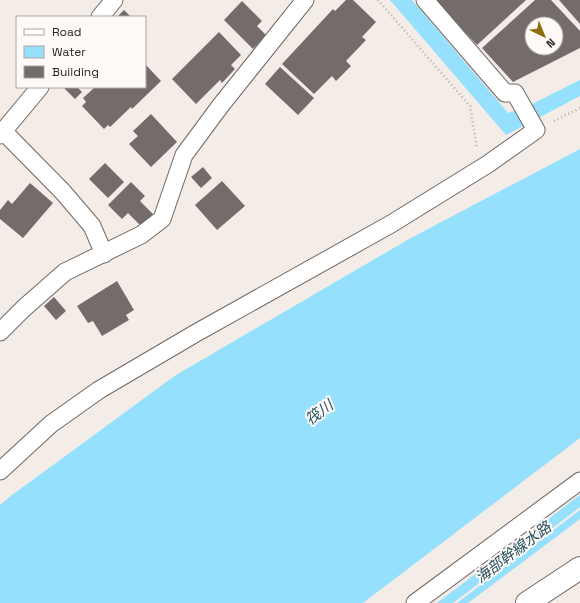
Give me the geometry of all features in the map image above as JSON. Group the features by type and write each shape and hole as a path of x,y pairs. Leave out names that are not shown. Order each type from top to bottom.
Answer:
{"street":[{"path":"101,16 114,0"},
{"path":"0,332 24,308 65,272 141,235 162,219 184,155 221,104 305,0"},
{"path":"0,471 51,424 99,390 391,224 480,168 534,127 515,93 505,93 425,0"},
{"path":"39,88 2,133 63,192 92,226 104,254"},
{"path":"415,603 580,481"},
{"path":"527,603 580,568"}],"path":[{"path":"378,0 470,106 480,168"},
{"path":"534,127 580,108"}],"water":[{"path":"390,0 412,0 508,113 526,107 580,80 580,96 506,135"},
{"name":"筏川","path":"580,149 580,438 363,603 0,603 0,505 12,495 176,375 409,239"},
{"name":"海部幹線水路","path":"580,495 580,507 453,603 437,603"},
{"path":"580,510 580,519 468,603 457,603"}],"building":[{"path":"346,0 353,0 376,22 362,37 366,40 346,61 351,66 336,81 332,76 314,94 282,64 333,9 335,11"},
{"path":"435,0 526,0 477,45"},
{"path":"535,0 551,0 580,31 580,48 513,82 482,48"},
{"path":"559,0 580,0 580,24"},
{"path":"242,1 262,21 257,26 266,35 253,49 224,20"},
{"path":"124,10 130,16 118,16"},
{"path":"219,32 241,55 231,65 235,69 222,83 220,80 196,104 172,79"},
{"path":"146,65 161,81 132,109 131,107 110,127 108,125 104,129 82,106 86,102 83,98 94,88 146,88"},
{"path":"280,67 314,98 298,115 265,84"},
{"path":"64,88 78,88 82,92 75,99"},
{"path":"151,114 177,142 151,167 129,144 138,136 133,131"},
{"path":"105,163 124,182 108,198 89,179"},
{"path":"203,167 212,178 201,188 191,177"},
{"path":"222,181 245,206 217,230 195,205"},
{"path":"131,182 145,196 140,201 153,214 141,226 128,213 122,219 108,205"},
{"path":"30,183 53,203 23,238 0,219 0,210 8,200 12,204"},
{"path":"117,281 134,310 126,315 129,320 102,336 93,321 88,323 77,306"},
{"path":"54,297 66,311 56,320 44,306"}]}
